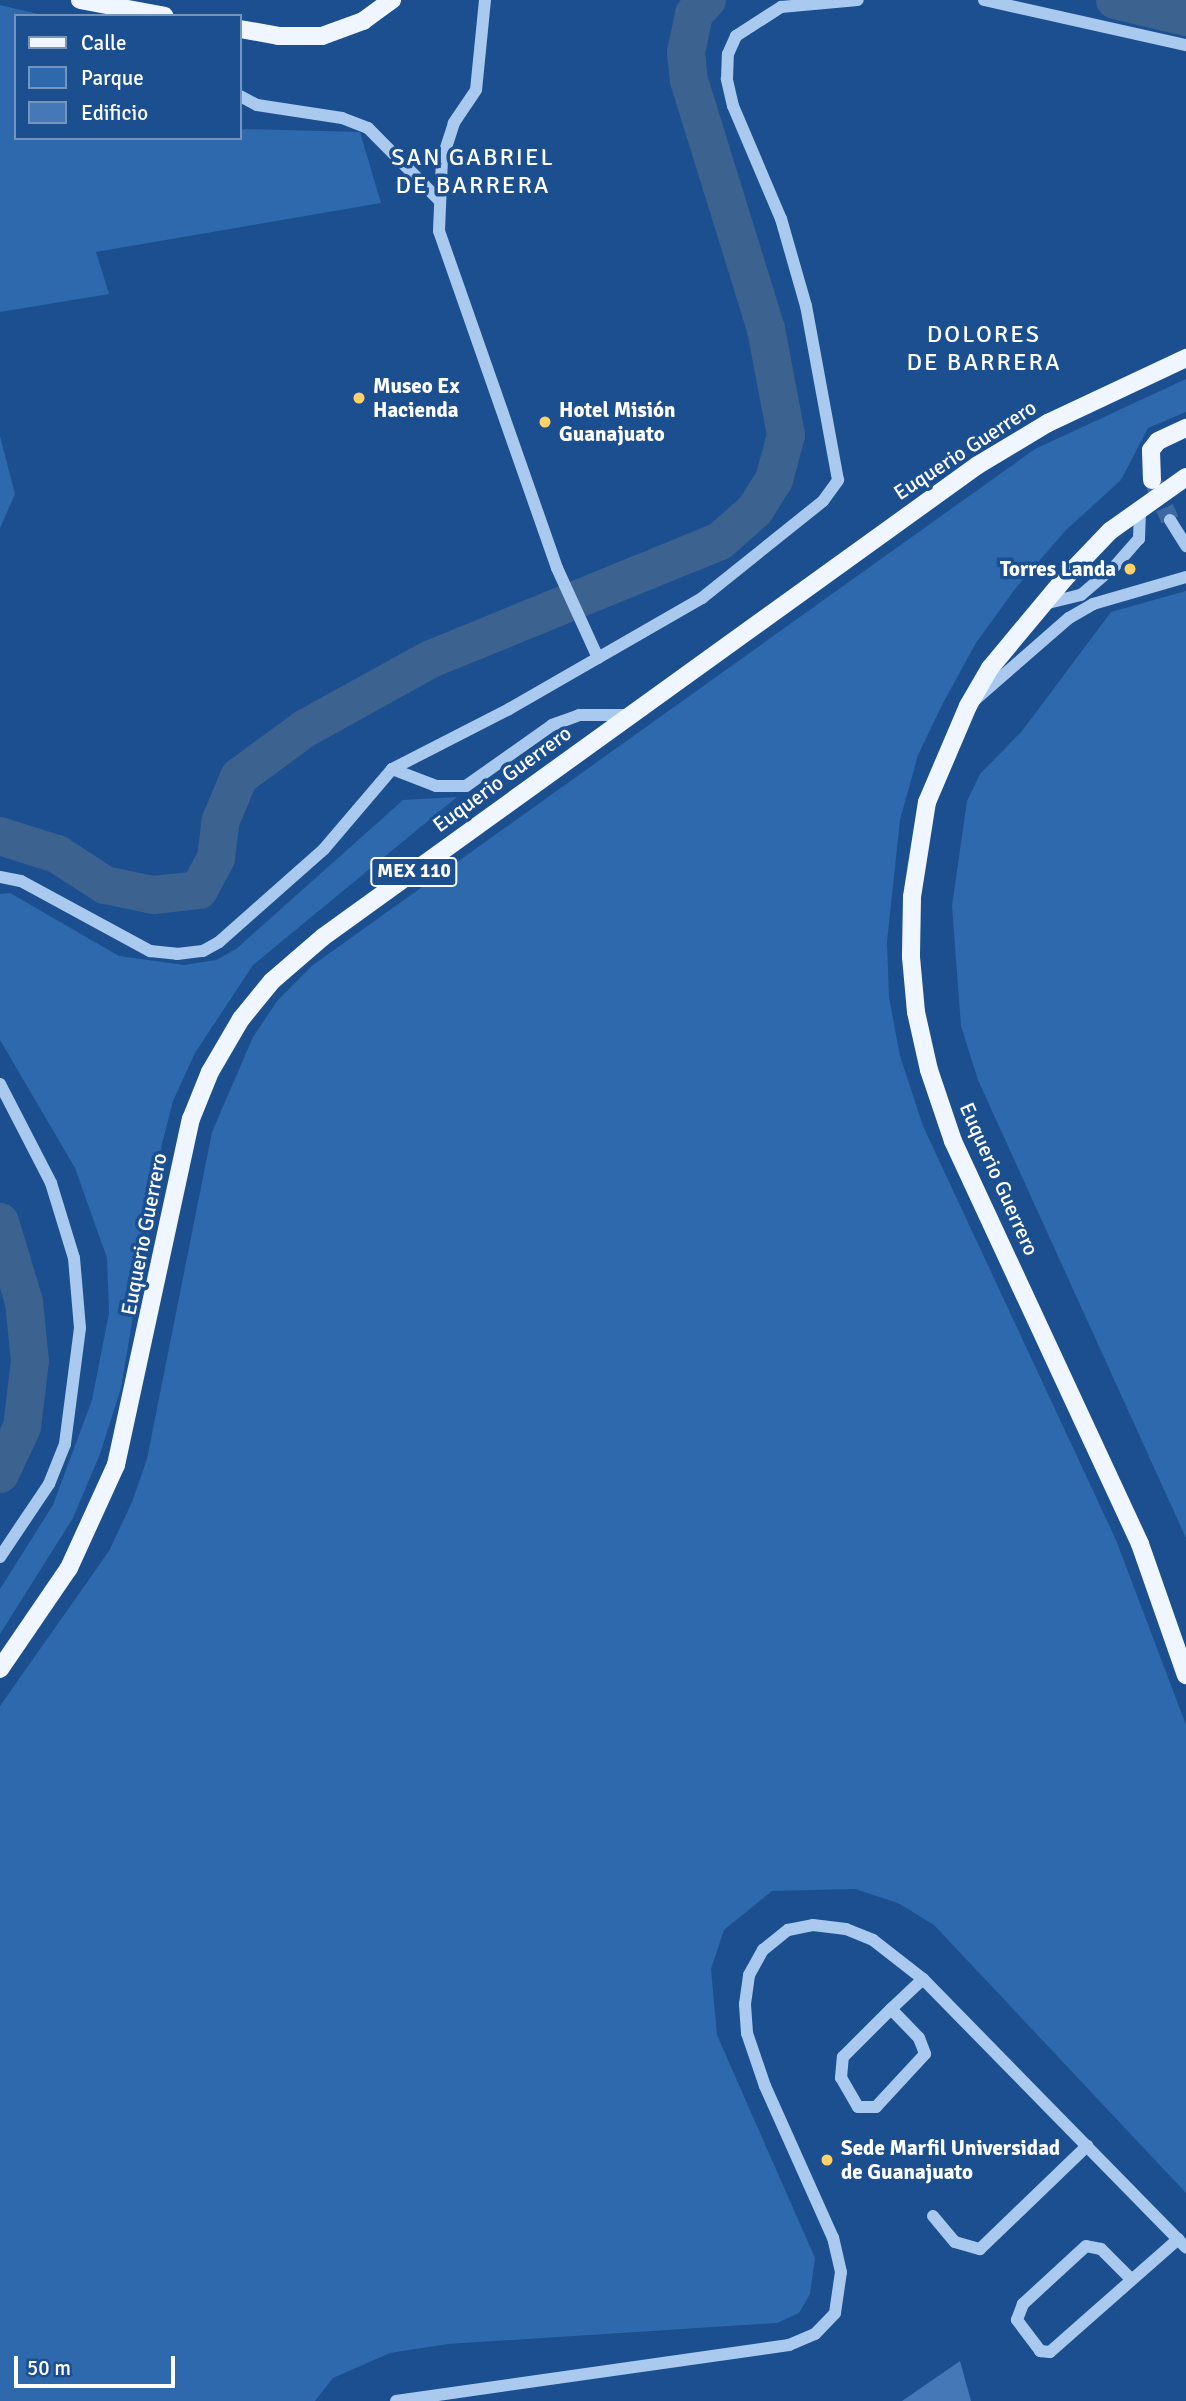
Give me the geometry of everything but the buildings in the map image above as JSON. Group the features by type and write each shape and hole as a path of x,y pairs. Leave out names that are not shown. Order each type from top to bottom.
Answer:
{"main road":[{"path":"80,0 148,14"},
{"path":"242,29 278,36 322,36 363,20 392,0"},
{"name":"Euquerio Guerrero","path":"0,1668 69,1568 116,1465 191,1119 210,1072 241,1019 272,981 323,937 978,465 1048,423 1186,358"},
{"path":"1152,480 1151,450 1158,441 1186,428"},
{"name":"Euquerio Guerrero","path":"1186,477 1110,531 1040,605 990,668 968,706 927,802 918,848 911,957 926,1058 953,1142 1140,1545 1186,1675"}],"street":[{"path":"485,0 476,90 454,124 442,159 438,199 439,231 556,568 597,658"},
{"path":"0,877 21,881 150,951 203,951 219,942 324,849 392,769 702,598 823,501 838,480 806,306 781,219 733,106 727,79 729,54 736,36 781,7 858,0"},
{"path":"984,0 1186,45"},
{"path":"242,97 268,107 356,122 379,138 438,199"},
{"path":"1040,605 1081,595 1116,565 1139,539 1140,508"},
{"path":"1170,520 1186,546"},
{"path":"968,706 1069,618 1105,600 1186,577"},
{"path":"392,769 436,786 466,786 552,725 579,715 630,715"},
{"path":"0,1084 51,1183 74,1258 80,1328 65,1444 48,1484 0,1557"},
{"path":"396,2401 789,2345 815,2334 835,2313 841,2272 833,2238 765,2086 747,2033 749,1975 763,1950 788,1930 813,1925 846,1928 873,1940 923,1979 1182,2243 1131,2278 1050,2352 1040,2351 1017,2320 1023,2304 1086,2246 1101,2249 1131,2278"},
{"path":"891,2009 919,2038 925,2054 876,2107 858,2107 841,2078 843,2057 891,2009 923,1979"},
{"path":"933,2216 956,2242 968,2249 980,2249 1087,2146"}],"green space":[{"path":"0,5 38,14 14,14 14,140 242,140 242,129 360,132 381,203 96,252 109,294 0,312"},
{"path":"1186,379 1186,412 1148,428 1121,480 1066,530 1015,589 976,643 943,703 918,755 900,820 887,942 889,997 900,1056 923,1126 1116,1540 1186,1725 1186,2193 934,1925 898,1903 855,1889 772,1891 724,1930 711,1969 717,2035 815,2258 810,2294 799,2313 777,2323 448,2344 390,2353 333,2378 315,2401 0,2401 0,1706 109,1551 132,1502 147,1459 212,1132 253,1037 277,1001 313,965 1035,449"},
{"path":"0,436 15,494 0,528"},
{"path":"1186,591 1186,1538 978,1080 961,1026 952,906 967,801 980,774 1022,731 1111,612"},
{"path":"457,797 253,965 195,1053 173,1101 162,1144 121,1388 100,1454 73,1518 0,1634 0,1589 53,1505 92,1400 109,1313 107,1258 75,1168 0,1040 0,894 10,893 119,956 184,965 216,960 236,949 403,800"}],"waterway":[{"path":"0,836 57,854 105,885 153,895 199,890 216,858 221,820 239,777 304,729 431,659 720,541 755,510 774,480 786,435 766,329 689,81 686,52 694,14 707,0"},
{"path":"1115,0 1186,17"},
{"path":"0,1222 24,1302 30,1361 22,1427 0,1474"}],"tunnel":[{"path":"1154,483 1170,520"}],"place":[{"name":"Museo Ex Hacienda","path":"359,398"},
{"name":"Hotel Misión Guanajuato","path":"545,422"},
{"name":"Torres Landa","path":"1130,569"},
{"name":"Sede Marfil Universidad de Guanajuato","path":"827,2160"}],"district":[{"name":"SAN GABRIEL DE BARRERA","path":"473,172"},
{"name":"DOLORES DE BARRERA","path":"984,349"}]}
